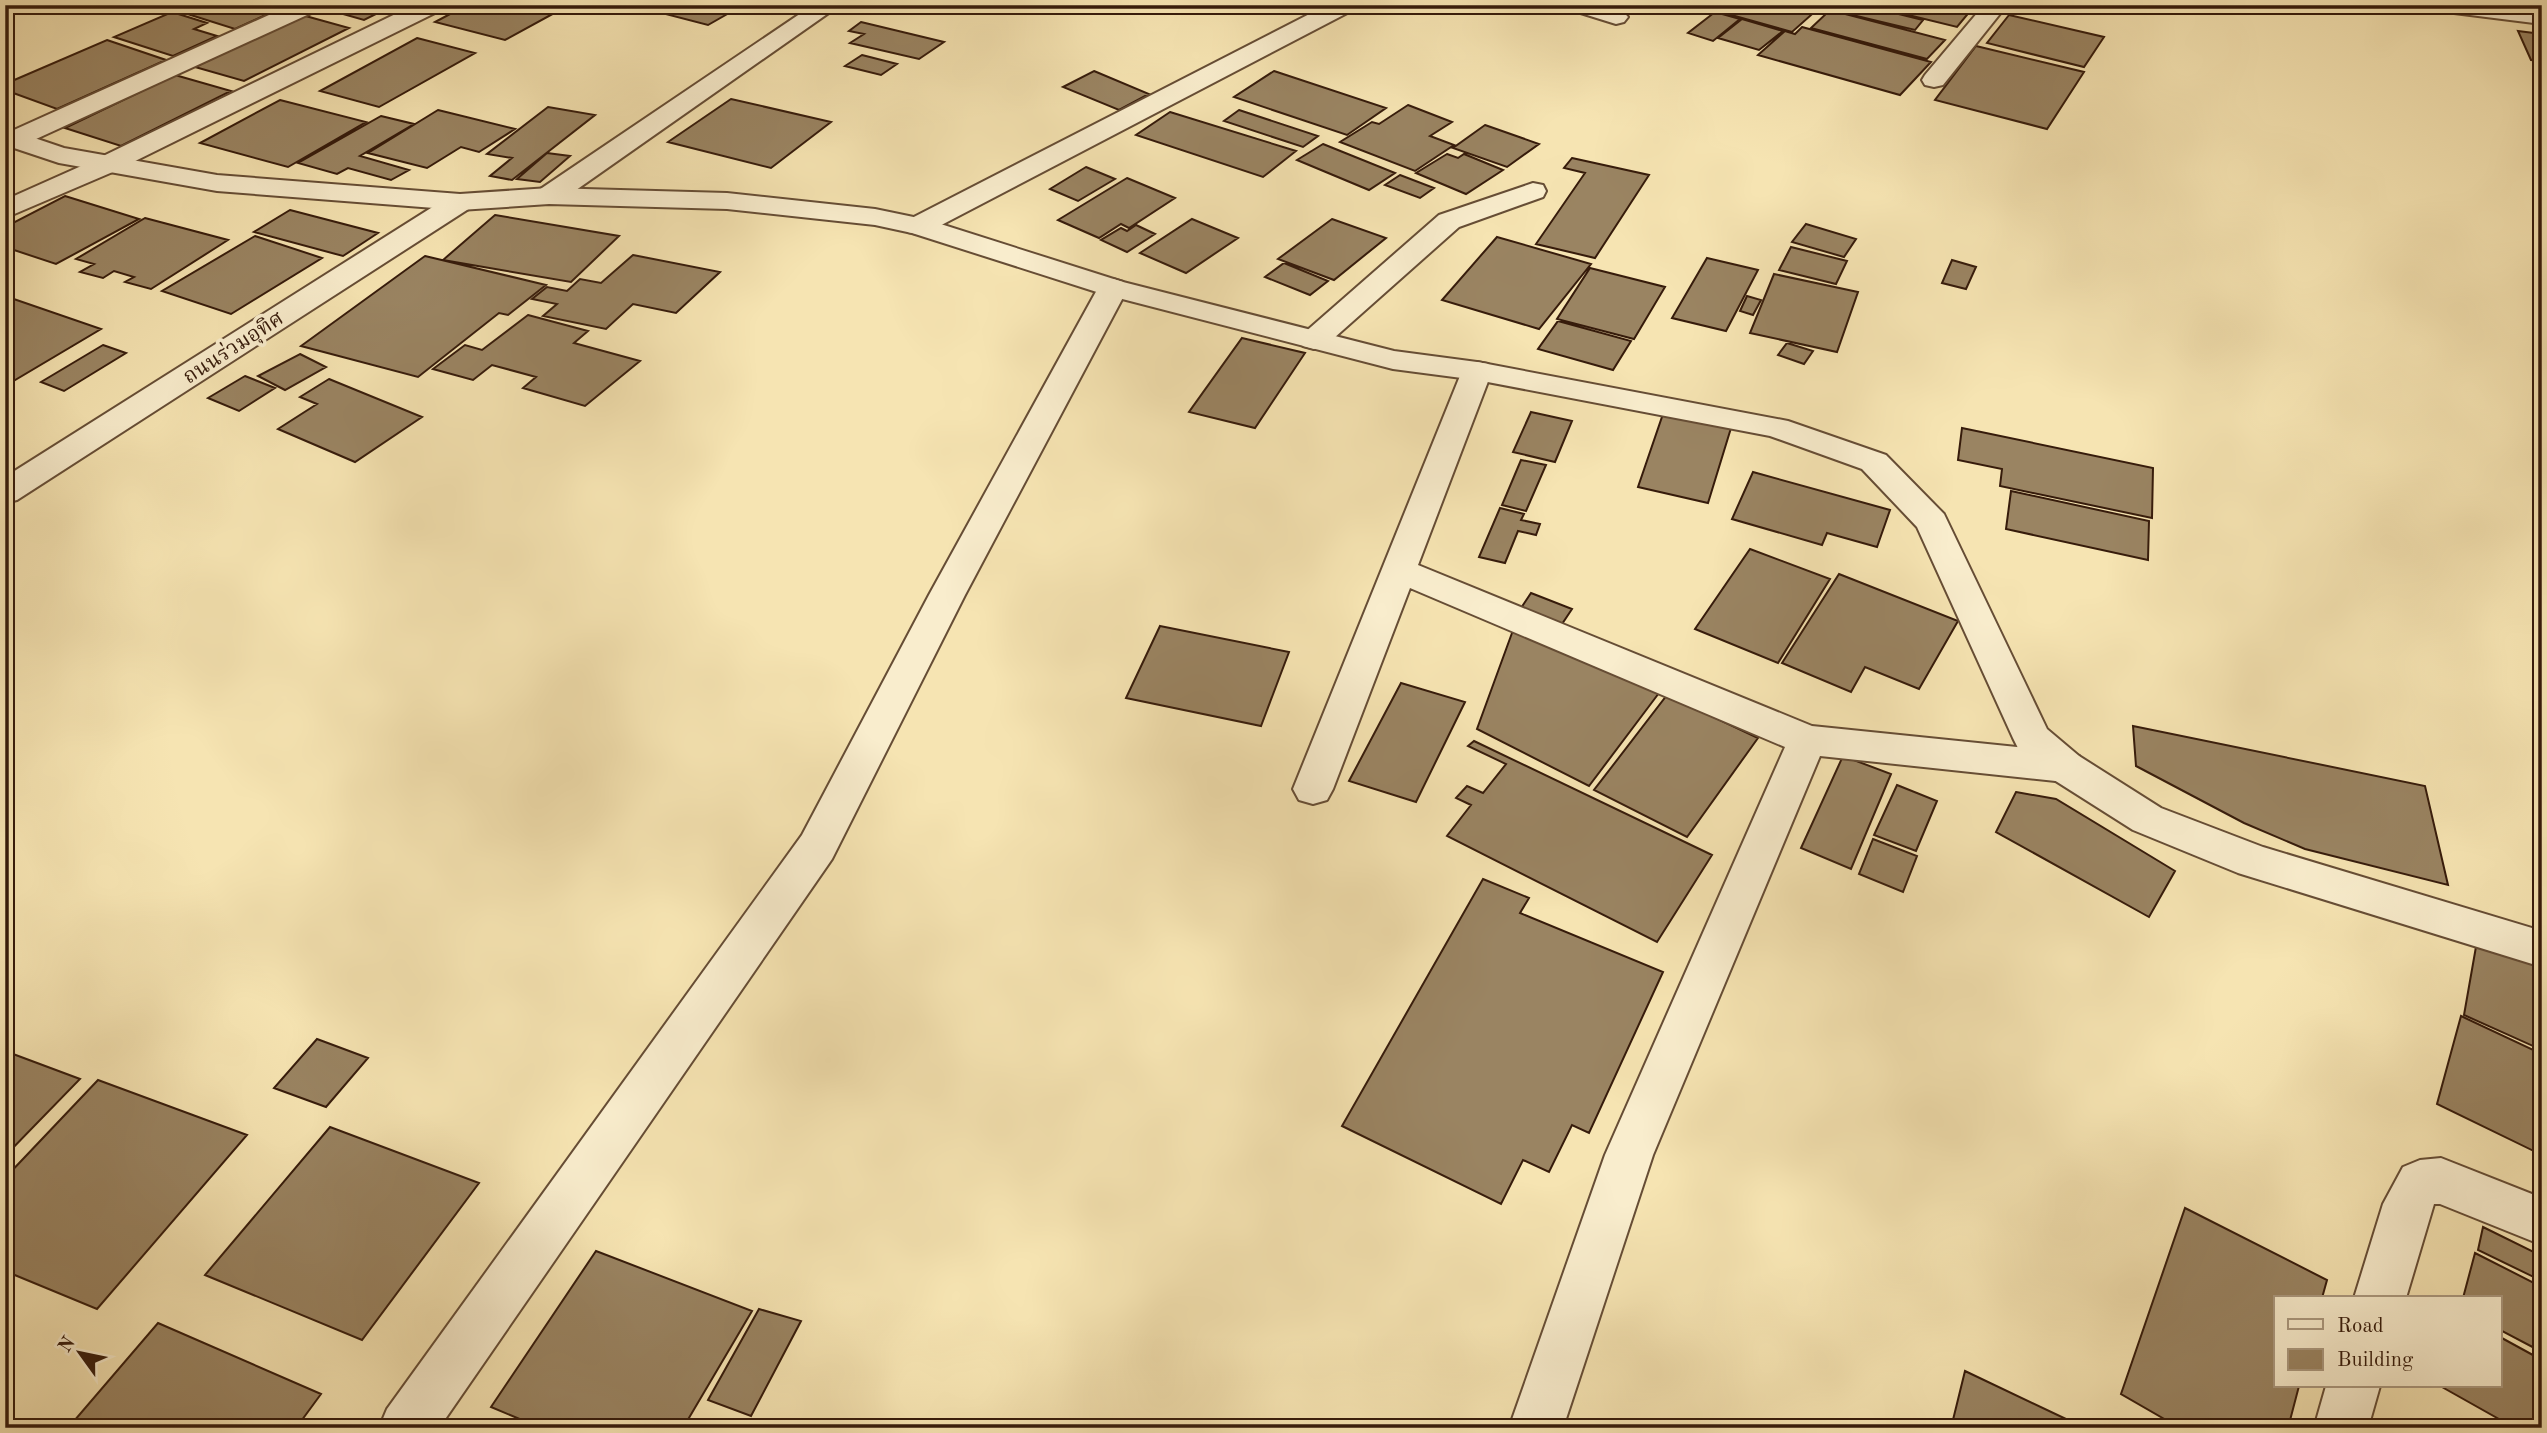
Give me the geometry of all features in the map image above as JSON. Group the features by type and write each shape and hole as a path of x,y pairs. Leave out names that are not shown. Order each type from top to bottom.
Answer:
{"street":[{"path":"10,138 310,5"},
{"path":"5,210 106,165 433,5"},
{"path":"549,196 829,5"},
{"path":"918,226 1345,5"},
{"path":"1579,5 1616,17"},
{"path":"1934,80 1996,5"},
{"path":"2446,5 2542,17"},
{"path":"10,138 59,155 217,183 460,202 549,196 727,201 875,217 918,226 1113,288 1393,360 1477,371 1777,428 1874,462 1932,522 2032,738 2065,767 2147,819 2253,861 2542,949"},
{"path":"1314,340 1449,221 1533,191"},
{"name":"ถนนร่วมอุทิศ","path":"5,492 460,202"},
{"path":"406,1428 817,847 947,595 1113,288"},
{"path":"1313,789 1477,371"},
{"path":"1398,570 1807,740 2065,767"},
{"path":"1536,1428 1629,1155 1807,740"},
{"path":"2381,1296 2408,1204 2420,1183 2441,1181 2542,1222"},
{"path":"2341,1428 2352,1388"}],"building":[{"path":"187,5 287,5 235,29 175,10"},
{"path":"329,5 394,5 364,20 322,8"},
{"path":"467,5 569,5 505,40 435,22"},
{"path":"659,5 743,5 708,25 650,10"},
{"path":"1724,5 1810,5 1819,8 1792,32 1717,11"},
{"path":"1846,5 1862,5 1923,20 1915,30 1840,12"},
{"path":"1882,5 1950,5 1971,10 1957,27 1880,8"},
{"path":"1830,10 1945,40 1927,59 1811,28"},
{"path":"172,12 207,23 194,29 217,36 173,56 114,37"},
{"path":"1715,12 1740,19 1713,41 1688,33"},
{"path":"302,15 349,28 244,81 195,67"},
{"path":"2009,15 2104,37 2084,67 1987,43"},
{"path":"1742,19 1783,31 1759,50 1718,38"},
{"path":"861,22 944,42 919,59 850,43 864,34 849,31"},
{"path":"1802,27 1931,62 1900,95 1758,55 1785,31 1795,34"},
{"path":"2518,31 2542,34 2542,61 2531,60"},
{"path":"417,38 475,53 379,107 320,91"},
{"path":"107,40 166,60 57,109 5,90 5,84"},
{"path":"1976,46 2084,72 2047,129 1935,100"},
{"path":"862,55 897,64 881,75 845,66"},
{"path":"1094,71 1149,94 1119,110 1063,87"},
{"path":"1274,71 1386,108 1347,135 1234,97"},
{"path":"175,75 231,91 121,146 65,128"},
{"path":"731,99 831,122 771,168 668,142"},
{"path":"280,100 366,122 288,167 200,143"},
{"path":"1408,105 1452,122 1430,136 1454,145 1415,171 1340,142 1372,122 1379,124"},
{"path":"548,107 595,115 512,180 490,176 512,158 487,154"},
{"path":"438,110 515,129 479,152 461,147 427,168 368,153"},
{"path":"1239,110 1318,136 1303,147 1224,121"},
{"path":"1170,112 1296,151 1263,177 1136,135"},
{"path":"381,116 414,124 360,156 409,170 391,180 348,168 337,174 298,163"},
{"path":"1485,125 1539,144 1507,167 1453,148"},
{"path":"1323,144 1395,173 1369,190 1297,160"},
{"path":"547,153 570,156 540,182 517,179"},
{"path":"1447,154 1458,158 1464,154 1503,170 1466,194 1416,173"},
{"path":"1572,158 1649,175 1595,258 1536,244 1585,173 1564,168"},
{"path":"1086,167 1115,179 1078,201 1050,189"},
{"path":"1400,175 1434,188 1420,198 1385,185"},
{"path":"1127,178 1175,198 1129,228 1121,224 1099,238 1058,220"},
{"path":"65,196 139,219 56,264 5,247 5,227"},
{"path":"290,210 378,233 343,256 254,232"},
{"path":"495,215 619,236 571,282 443,260"},
{"path":"145,218 228,240 151,289 125,282 134,277 114,271 103,278 80,272 94,264 76,259"},
{"path":"1192,219 1238,238 1186,273 1140,253"},
{"path":"1332,219 1386,238 1334,280 1278,259"},
{"path":"1806,224 1856,239 1844,257 1792,242"},
{"path":"1136,225 1155,234 1127,252 1101,240 1121,228 1127,231"},
{"path":"255,236 322,258 231,314 162,291"},
{"path":"1497,237 1591,264 1539,329 1442,300"},
{"path":"1791,247 1847,261 1836,284 1779,270"},
{"path":"633,255 720,272 676,313 633,304 606,329 543,316 557,304 532,299 547,287 567,291 580,279 601,283"},
{"path":"425,256 546,285 508,315 499,313 418,377 301,346"},
{"path":"1707,258 1758,270 1726,331 1672,318"},
{"path":"1952,260 1976,267 1966,289 1942,283"},
{"path":"1284,263 1328,281 1310,295 1265,277"},
{"path":"1590,268 1665,287 1634,339 1557,319"},
{"path":"1774,274 1858,292 1837,352 1750,333"},
{"path":"5,296 101,329 5,386"},
{"path":"1747,296 1761,300 1753,315 1740,311"},
{"path":"528,315 588,331 574,343 640,361 585,406 523,388 536,377 492,365 473,380 433,369 465,345 482,350"},
{"path":"1558,321 1631,341 1613,370 1538,349"},
{"path":"1242,338 1305,353 1255,428 1189,412"},
{"path":"1787,343 1813,351 1804,364 1778,355"},
{"path":"103,345 126,353 64,391 41,382"},
{"path":"300,354 326,367 285,390 258,376"},
{"path":"245,376 275,388 239,411 208,398"},
{"path":"329,379 422,417 355,462 278,429 317,404 300,397"},
{"path":"1531,412 1572,421 1555,462 1513,452"},
{"path":"1663,414 1731,428 1708,503 1638,487"},
{"path":"1962,428 2153,468 2152,518 2000,486 2002,469 1958,460"},
{"path":"1521,460 1546,465 1526,511 1502,505"},
{"path":"1753,472 1890,510 1877,547 1827,533 1822,545 1732,519"},
{"path":"2011,491 2149,521 2148,560 2006,529"},
{"path":"1500,508 1524,514 1521,520 1540,524 1536,535 1518,531 1505,563 1479,557"},
{"path":"1750,549 1830,579 1778,663 1695,629"},
{"path":"1839,574 1958,621 1919,689 1865,667 1851,692 1782,663"},
{"path":"1531,593 1572,609 1556,633 1515,617"},
{"path":"1516,622 1662,689 1589,786 1477,729"},
{"path":"1160,626 1289,652 1261,726 1126,698"},
{"path":"1401,683 1465,702 1416,802 1349,781"},
{"path":"1667,695 1758,738 1687,837 1594,790"},
{"path":"2133,726 2425,786 2448,885 2305,849 2244,823 2136,766"},
{"path":"1474,741 1712,855 1657,942 1447,836 1471,805 1456,798 1467,786 1483,793 1506,764 1468,746"},
{"path":"1843,756 1891,774 1851,869 1801,848"},
{"path":"1897,785 1937,801 1916,851 1874,835"},
{"path":"2016,792 2056,799 2175,871 2149,917 1996,832"},
{"path":"1873,839 1917,856 1903,892 1859,874"},
{"path":"1483,879 1529,898 1520,913 1663,972 1589,1133 1572,1125 1549,1172 1523,1160 1501,1204 1342,1126"},
{"path":"2477,941 2542,958 2542,1050 2464,1015"},
{"path":"2461,1016 2542,1054 2542,1155 2437,1104"},
{"path":"317,1039 368,1058 326,1107 274,1088"},
{"path":"5,1051 80,1079 5,1156"},
{"path":"98,1080 247,1135 97,1309 5,1271 5,1178"},
{"path":"330,1127 479,1183 362,1340 205,1275"},
{"path":"2185,1208 2327,1280 2323,1296 2274,1296 2274,1388 2298,1388 2288,1428 2180,1428 2121,1394"},
{"path":"2483,1227 2542,1256 2542,1281 2478,1250"},
{"path":"596,1251 752,1311 683,1428 541,1428 491,1407"},
{"path":"2475,1253 2542,1287 2542,1352 2502,1331 2502,1296 2464,1296"},
{"path":"759,1309 801,1321 751,1416 708,1400"},
{"path":"158,1323 321,1394 296,1428 68,1428"},
{"path":"2502,1338 2542,1360 2542,1388 2533,1428 2515,1428 2444,1388 2502,1388"},
{"path":"1965,1371 2085,1428 1951,1428"}]}
